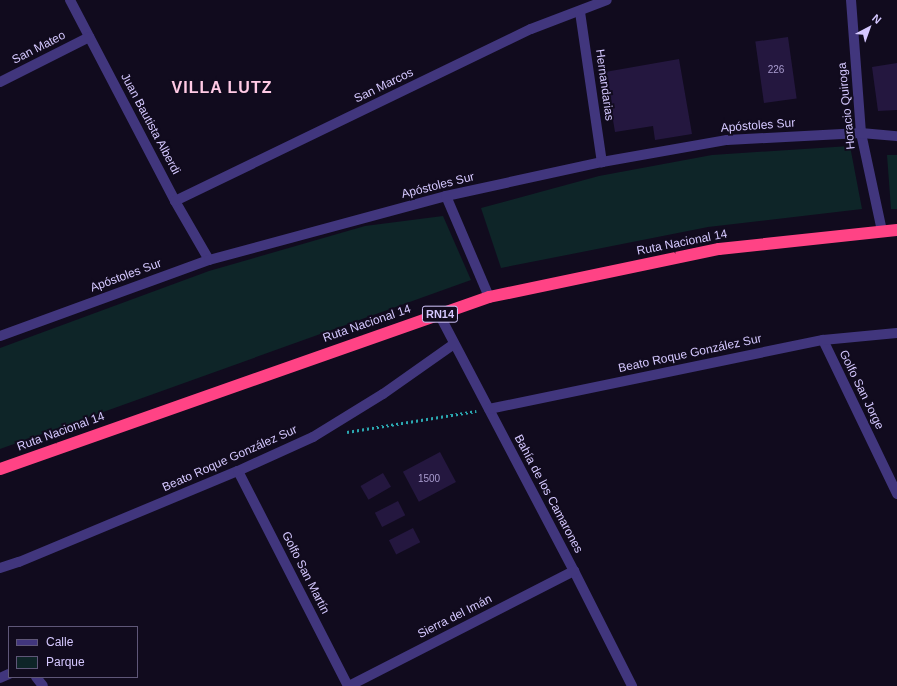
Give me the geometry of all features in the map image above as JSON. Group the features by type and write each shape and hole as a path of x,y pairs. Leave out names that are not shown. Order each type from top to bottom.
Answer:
{"highway":[{"name":"Ruta Nacional 14","path":"0,469 489,296 719,249 897,230"}],"street":[{"name":"Juan Bautista Alberdi","path":"70,0 175,201 209,260"},
{"name":"San Marcos","path":"175,201 531,29 580,12 607,0"},
{"name":"Horacio Quiroga","path":"851,0 861,133 882,231"},
{"name":"Hernandarias","path":"580,12 602,162"},
{"name":"San Mateo","path":"0,82 89,37"},
{"name":"Apóstoles Sur","path":"0,336 209,260 446,196 602,162 727,140 861,133 897,136"},
{"path":"446,196 489,296"},
{"name":"Bahía de los Camarones","path":"439,314 574,571 632,686"},
{"name":"Beato Roque González Sur","path":"489,409 823,340 897,333"},
{"name":"Golfo San Jorge","path":"823,340 897,494"},
{"name":"Beato Roque González Sur","path":"0,568 20,562 238,471 313,437 383,394 454,344"},
{"name":"Golfo San Martín","path":"238,471 348,686"},
{"name":"Sierra del Imán","path":"348,686 574,571"},
{"path":"37,678 43,686"}],"path":[{"path":"344,432 444,418 489,409"}],"green space":[{"path":"850,146 862,209 708,227 501,268 481,208 599,176 712,155"},
{"path":"887,155 897,155 897,209 891,209"},
{"path":"443,216 471,280 0,449 0,348 209,271 365,226"}],"building":[{"path":"788,37 797,98 764,103 755,42"},
{"path":"679,59 692,134 655,140 653,126 615,132 605,72"},
{"path":"897,63 897,110 878,111 872,67"},
{"path":"440,452 456,482 419,502 403,472"},
{"path":"383,473 391,487 368,500 360,486"},
{"path":"398,501 405,515 382,527 375,513"},
{"path":"413,528 420,542 396,555 389,540"}],"district":[{"name":"VILLA LUTZ","path":"222,88"}]}
